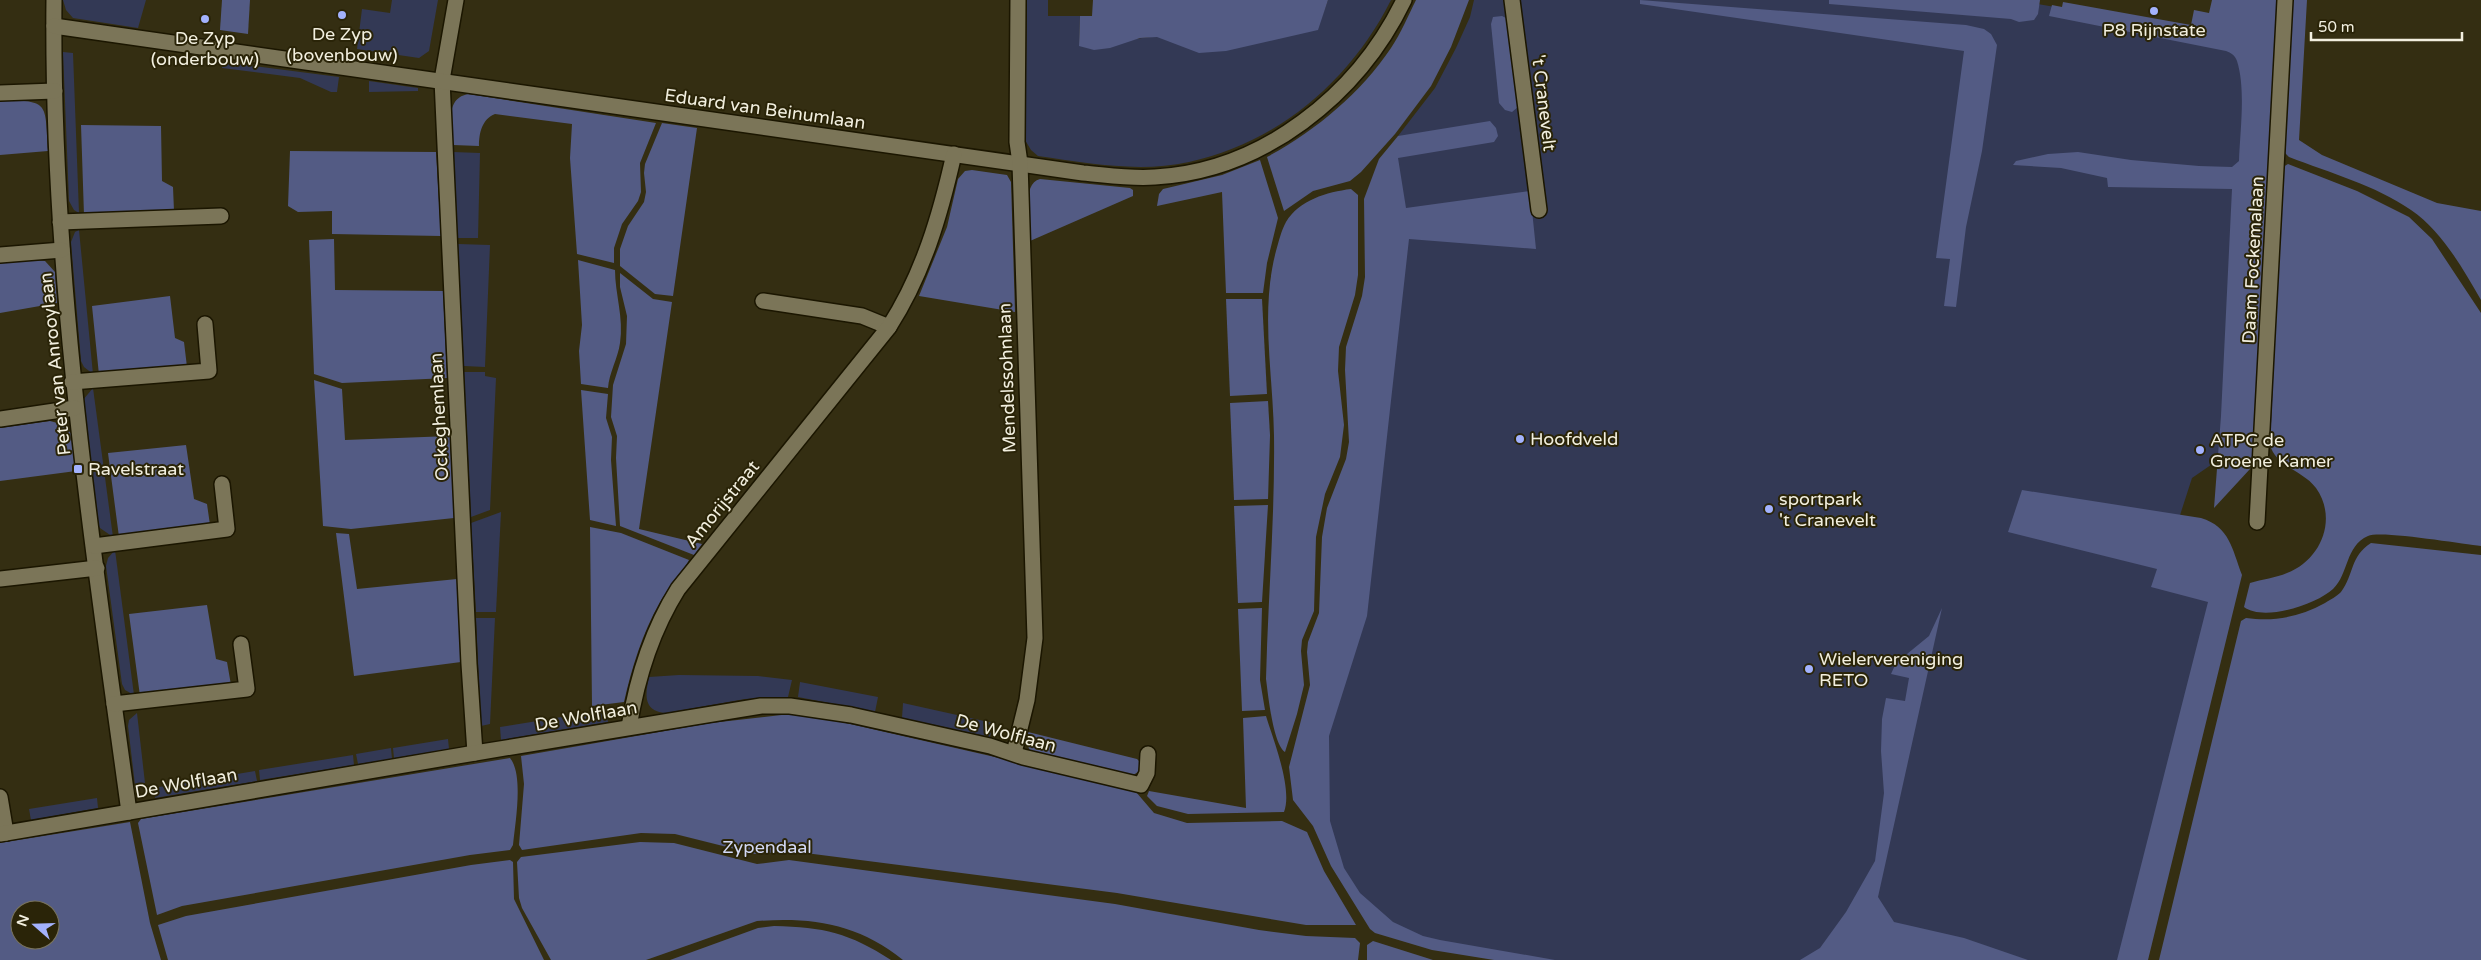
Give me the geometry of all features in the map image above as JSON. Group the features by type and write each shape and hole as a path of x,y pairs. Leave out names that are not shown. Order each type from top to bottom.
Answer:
{"street":[{"name":"Peter van Anrooylaan","path":"54,0 60,222 72,382 129,812"},
{"name":"Ockeghemlaan","path":"456,0 442,80 469,664 475,752"},
{"name":"Mendelssohnlaan","path":"1014,752 1027,700 1035,638 1020,163 1017,142 1018,0"},
{"name":"Eduard van Beinumlaan","path":"54,26 1113,176 1155,177 1189,172 1230,161 1266,144 1314,116 1336,95 1381,42 1404,0"},
{"name":"'t Cranevelt","path":"1512,0 1539,210"},
{"name":"Daam Fockemalaan","path":"2257,522 2285,0"},
{"path":"0,93 55,91"},
{"name":"Amorijstraat","path":"628,727 642,668 653,637 678,589 889,328 903,306 927,254 942,207 954,154"},
{"path":"60,222 221,216"},
{"path":"0,255 62,250"},
{"path":"763,301 862,316 889,328"},
{"path":"72,382 209,370 205,324"},
{"path":"0,420 76,408"},
{"path":"94,546 227,529 222,484"},
{"path":"0,579 97,568"},
{"path":"114,704 247,690 241,644"},
{"name":"De Wolflaan","path":"3,834 475,752 761,706 790,706 851,715 1014,752 1023,757 1141,785 1148,773 1148,754"},
{"path":"0,798 3,834"}],"shaded area":[{"path":"63,0 146,0 138,28 73,18 66,10"},
{"path":"392,0 438,0 429,51 419,58 357,49 362,9 390,13"},
{"path":"1027,0 1048,0 1048,16 1080,16 1079,45 1103,48 1142,38 1163,36 1317,30 1328,0 1391,0 1355,56 1333,81 1308,104 1281,123 1252,140 1222,153 1170,165 1132,167 1038,156 1031,150 1025,140"},
{"name":"sportpark 't Cranevelt","path":"1474,0 2015,0 2256,42 2237,447 2192,478 2172,540 2212,599 2120,960 2014,960 1824,950 1804,960 1536,960 1425,941 1391,925 1358,900 1340,868 1318,774 1393,157 1398,136 1435,88 1456,48 1470,17"},
{"path":"63,52 73,53 79,213 74,210 69,201"},
{"path":"223,62 339,77 337,92 331,92 300,78 222,68"},
{"path":"369,81 418,88 418,91 369,92"},
{"path":"453,152 480,153 478,238 457,238"},
{"path":"79,230 93,374 84,367 81,361 71,242 75,232"},
{"path":"458,244 490,245 485,367 464,366"},
{"path":"464,372 485,372 485,376 496,378 490,510 471,517"},
{"path":"93,388 113,537 100,528 94,517 83,400"},
{"path":"501,512 496,612 476,612 471,523"},
{"path":"115,550 134,695 125,690 122,684 106,566 108,558"},
{"path":"476,618 495,618 490,724 481,726"},
{"path":"679,675 758,676 792,680 788,697 745,699 666,713 653,709 647,701 649,677"},
{"path":"800,682 878,697 875,712 798,697"},
{"path":"903,703 993,723 990,737 902,718"},
{"path":"605,710 608,722 501,740 500,727"},
{"path":"137,713 145,783 135,785 128,726 129,720"},
{"path":"448,739 449,749 394,758 393,748"},
{"path":"391,748 392,759 358,764 356,754"},
{"path":"353,755 354,765 260,780 259,770"},
{"path":"255,771 257,781 155,798 153,788"},
{"path":"97,798 98,808 31,820 29,809"}],"green space":[{"path":"222,0 250,0 248,34 220,30"},
{"path":"1093,0 1328,0 1318,30 1226,51 1199,53 1157,37 1140,38 1110,48 1094,50 1079,46 1080,16 1092,16"},
{"path":"1416,0 1469,0 1451,47 1431,86 1395,134 1361,172 1350,181 1313,191 1284,211 1267,157 1319,123 1351,96 1379,65 1395,42"},
{"path":"1640,0 1966,25 1984,29 1991,34 1997,45 1982,151 1966,227 1956,307 1944,306 1950,259 1936,258 1964,51 1640,4"},
{"path":"1829,0 2040,0 2038,14 2034,20 2019,22 2011,19 1829,4"},
{"path":"2212,0 2279,0 2254,453 2250,469 2214,508 2221,416 2232,189 2108,187 2107,178 2061,168 2013,165 2016,161 2048,154 2078,152 2131,160 2232,167 2239,161 2242,97 2240,72 2233,54 2226,51 2049,16 2052,5 2062,7 2063,2 2191,25 2194,10 2209,13"},
{"path":"2293,0 2307,0 2299,140 2322,155 2437,203 2481,211 2481,300 2451,251 2432,229 2411,210 2383,193 2289,157 2284,152"},
{"path":"1502,16 1508,19 1518,107 1512,112 1505,110 1499,103 1491,24 1493,17"},
{"path":"468,94 656,123 640,163 641,192 638,201 622,224 614,248 614,263 577,254 570,158 572,124 495,114 487,119 482,127 479,146 453,145 452,107 455,101"},
{"path":"0,101 28,102 42,108 45,114 48,151 0,155"},
{"path":"1490,121 1496,128 1498,136 1494,142 1398,158 1406,208 1530,191 1536,249 1409,239 1367,616 1329,736 1330,821 1344,868 1360,893 1393,922 1423,936 1440,940 1555,960 1494,960 1432,950 1375,933 1370,929 1331,866 1313,826 1293,800 1289,767 1310,685 1307,652 1308,642 1319,613 1322,537 1327,508 1346,459 1349,442 1345,370 1346,347 1362,296 1365,277 1364,199 1379,159 1398,136"},
{"path":"662,123 697,128 673,296 655,294 620,266 620,249 628,226 644,202 646,192 645,164"},
{"path":"81,125 161,126 162,181 173,187 174,211 84,215"},
{"path":"290,151 436,152 441,236 332,234 332,211 298,212 288,206"},
{"path":"1260,160 1278,218 1267,263 1263,293 1226,293 1222,192 1157,206 1159,194 1163,189 1222,175"},
{"path":"2288,164 2357,191 2409,217 2432,239 2481,313 2481,546 2404,536 2368,536 2355,546 2338,583 2325,595 2290,609 2264,613 2244,607 2250,583 2283,575 2299,567 2309,559 2317,549 2322,537 2326,513 2316,488 2311,482 2284,464 2273,452 2270,445 2283,167"},
{"path":"972,170 1007,175 1011,182 1015,312 919,296 947,227 958,179 965,171"},
{"path":"1040,179 1130,188 1133,190 1133,196 1030,241 1028,196 1034,182"},
{"path":"1351,189 1358,195 1358,275 1355,295 1339,347 1338,371 1344,425 1340,457 1325,494 1316,537 1314,611 1302,640 1301,651 1304,685 1285,752 1277,739 1274,729 1266,679 1274,466 1268,320 1271,274 1281,232 1292,214 1314,198"},
{"path":"334,239 335,290 443,291 447,378 342,383 314,374 309,240"},
{"path":"578,260 615,270 621,334 619,349 608,388 581,384 579,351 582,325"},
{"path":"45,261 55,272 57,303 0,313 0,263"},
{"path":"620,273 653,299 672,302 639,529 702,544 694,555 620,526 616,458 617,436 611,417 613,385 626,344 627,316 620,287"},
{"path":"170,296 175,338 184,342 187,367 99,375 92,306"},
{"path":"1226,299 1262,299 1267,394 1230,396"},
{"path":"314,380 342,389 345,440 450,436 454,518 351,529 323,526"},
{"path":"581,390 608,394 606,418 612,437 611,460 616,526 590,520"},
{"path":"1268,401 1270,435 1268,499 1234,500 1230,403"},
{"path":"50,421 61,424 71,433 76,471 0,481 0,428"},
{"path":"186,445 194,499 207,504 210,525 119,537 108,453"},
{"path":"2022,490 2201,518 2211,522 2224,533 2229,540 2242,575 2148,960 2117,960 2208,602 2151,587 2157,569 2008,532"},
{"path":"1268,505 1262,602 1238,603 1234,506"},
{"path":"590,527 621,533 689,560 660,602 648,626 634,663 624,702 592,706"},
{"path":"336,533 349,534 357,589 457,579 461,662 354,676"},
{"path":"2371,543 2481,555 2481,960 2159,960 2241,621 2246,618 2277,619 2296,615 2329,601 2341,592 2359,554"},
{"path":"207,605 216,659 227,662 231,685 140,696 129,614"},
{"path":"1262,608 1260,680 1265,710 1242,711 1238,609"},
{"path":"1942,608 1878,897 1894,922 1964,938 2028,960 1800,960 1820,948 1846,912 1875,861 1884,793 1881,751 1882,719 1886,698 1905,701 1909,678 1891,674 1896,663 1929,636"},
{"name":"Zypendaal","path":"790,714 828,719 1123,786 1136,792 1154,813 1187,823 1282,821 1307,832 1324,871 1356,925 1306,925 1117,893 790,851 755,854 675,834 641,833 522,850 519,845 524,784 521,756 711,723"},
{"path":"1266,716 1284,778 1286,802 1284,812 1188,814 1157,806 1147,796 1149,791 1246,808 1243,718"},
{"path":"1028,732 1137,759 1140,762 1138,772 1130,777 1031,753 1026,742"},
{"path":"510,758 517,776 518,787 513,845 510,850 470,855 182,906 157,915 138,823 141,819"},
{"path":"130,822 150,923 161,960 0,960 0,843"},
{"path":"640,842 674,843 757,864 789,860 1115,904 1259,930 1306,936 1355,938 1360,943 1358,960 903,960 869,938 852,931 816,922 778,920 757,921 646,960 551,960 522,908 519,898 517,862 521,857"},
{"path":"510,860 513,862 514,899 544,960 168,960 158,925 186,916 471,865"},
{"path":"774,926 807,928 836,933 862,943 891,960 670,960 758,928"},
{"path":"1373,941 1433,960 1367,960 1367,945"}],"place":[{"name":"P8 Rijnstate","path":"2154,11"},
{"name":"De Zyp (bovenbouw)","path":"342,15"},
{"name":"De Zyp (onderbouw)","path":"205,19"},
{"name":"Hoofdveld","path":"1520,439"},
{"name":"ATPC de Groene Kamer","path":"2200,450"},
{"name":"Ravelstraat","path":"78,469"},
{"name":"sportpark 't Cranevelt","path":"1769,509"},
{"name":"Wielervereniging RETO","path":"1809,669"}]}
